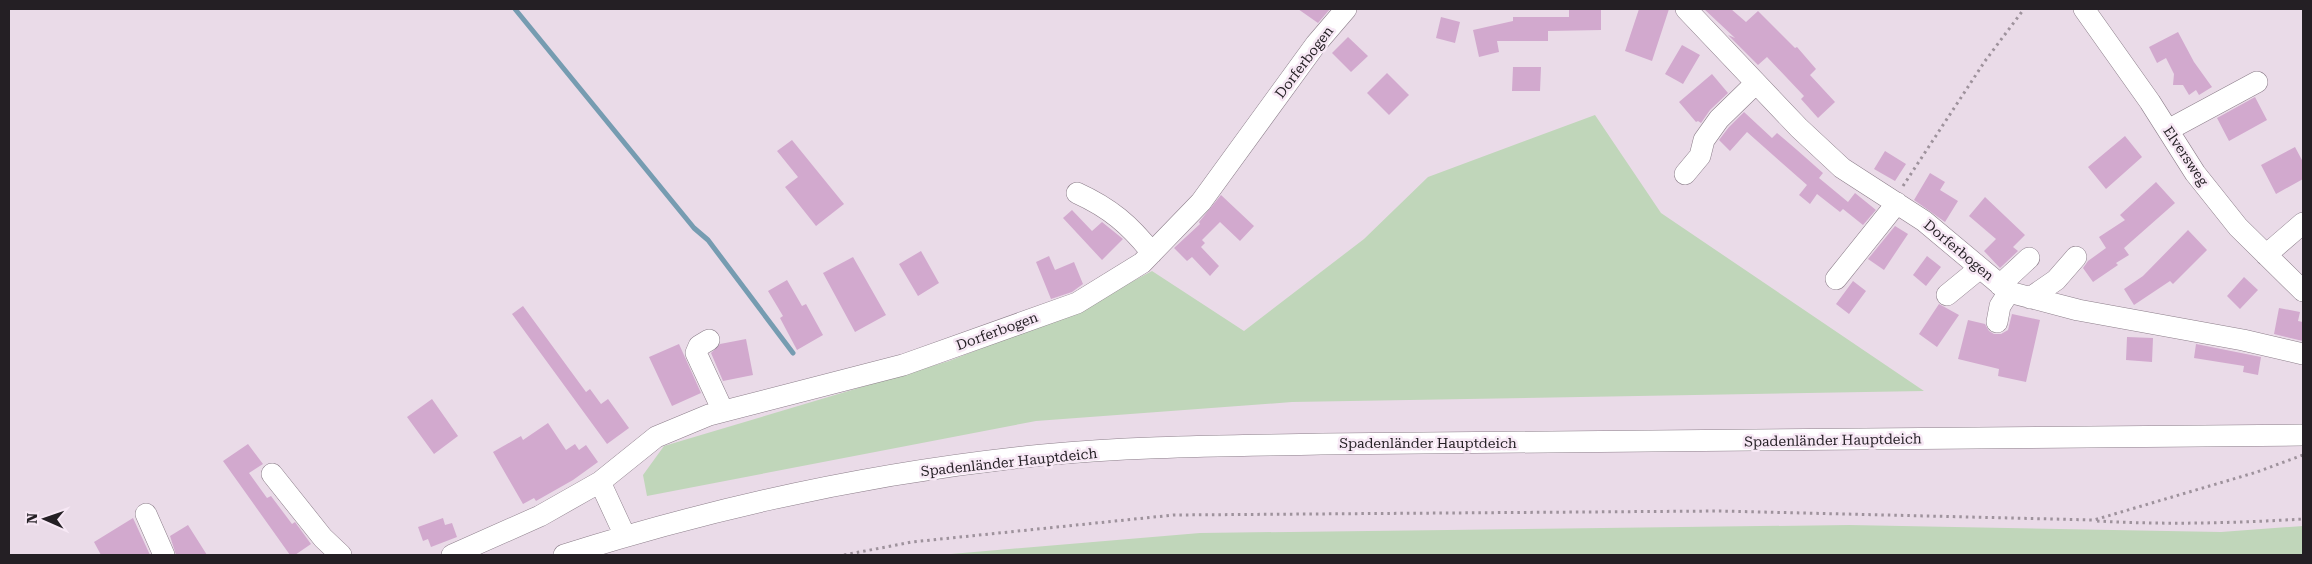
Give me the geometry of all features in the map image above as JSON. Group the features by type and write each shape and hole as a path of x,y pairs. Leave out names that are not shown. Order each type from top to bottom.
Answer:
{"street":[{"name":"Dorferbogen","path":"452,555 540,516 600,482 656,437 709,415 903,365 1077,302 1142,263 1201,202 1316,44 1346,9"},
{"name":"Dorferbogen","path":"1686,9 1799,128 1842,168 1924,221 2005,288 2030,298 2078,310 2243,340 2303,354"},
{"name":"Elversweg","path":"2084,9 2201,180 2238,227 2303,291"},
{"path":"2168,130 2257,82"},
{"path":"1685,174 1700,156 1704,140 1719,119 1756,83"},
{"path":"1077,193 1102,204 1134,230 1152,253"},
{"path":"1836,279 1895,202"},
{"path":"2266,255 2303,223"},
{"path":"2030,298 2056,280 2076,257"},
{"path":"1998,322 2005,288 2029,258"},
{"path":"1947,295 1980,268"},
{"path":"709,340 699,346 696,353 723,411"},
{"name":"Spadenländer Hauptdeich","path":"564,555 625,536 799,492 922,470 1072,453 1169,447 1321,444 2303,435"},
{"path":"272,474 323,538 341,555"},
{"path":"600,482 625,536"},
{"path":"146,514 164,555"}],"path":[{"path":"1895,202 1953,107 2024,9"},
{"path":"2094,520 2257,472 2303,455"},
{"path":"844,555 912,542 1174,515 1719,511 2094,520 2136,523 2303,519"}],"green space":[{"path":"1595,115 1661,213 1924,391 1292,402 1036,421 647,496 643,475 664,446 949,361 1079,310 1152,271 1244,331 1364,239 1428,177"},
{"path":"1849,525 2221,532 2303,526 2303,555 939,555 1200,533"}],"building":[{"path":"1298,9 1330,9 1318,23"},
{"path":"1569,9 1601,9 1601,30 1548,31 1548,41 1497,41 1499,52 1479,57 1473,30 1513,21 1513,17 1569,17"},
{"path":"1639,9 1669,9 1652,61 1625,51"},
{"path":"1704,9 1731,9 1746,22 1758,11 1795,48 1797,47 1816,69 1810,75 1835,102 1818,118 1801,99 1804,96 1767,57 1758,65 1728,35 1735,38"},
{"path":"1441,17 1460,22 1455,43 1436,38"},
{"path":"2178,32 2194,62 2212,87 2199,95 2196,90 2189,95 2183,85 2173,85 2174,74 2166,58 2157,63 2149,47"},
{"path":"1348,37 1368,56 1351,72 1332,53"},
{"path":"1682,45 1700,55 1683,84 1665,74"},
{"path":"1513,67 1541,67 1540,91 1512,91"},
{"path":"1387,73 1409,95 1389,115 1367,93"},
{"path":"1712,74 1728,93 1710,110 1701,123 1696,122 1679,102"},
{"path":"2255,97 2267,120 2229,141 2217,118"},
{"path":"1744,112 1772,138 1777,133 1797,150 1823,173 1819,178 1848,202 1855,193 1876,210 1863,225 1843,209 1840,212 1817,194 1810,204 1799,195 1807,185 1747,132 1730,151 1719,140"},
{"path":"2125,136 2142,157 2106,189 2088,167"},
{"path":"792,140 844,204 816,226 785,187 798,177 777,151"},
{"path":"2295,147 2303,162 2303,179 2276,194 2261,165"},
{"path":"1885,151 1906,164 1895,181 1874,169"},
{"path":"1930,173 1945,182 1940,190 1958,201 1945,222 1914,200"},
{"path":"2156,182 2175,203 2124,248 2129,255 2093,282 2083,268 2088,261 2106,248 2099,237 2125,220 2120,215"},
{"path":"1221,195 1254,226 1240,241 1220,222 1202,240 1205,243 1201,247 1219,266 1210,276 1192,257 1187,261 1174,248 1200,224 1199,222"},
{"path":"1985,197 2025,235 2013,247 2018,251 2000,268 1984,251 1996,239 1969,216"},
{"path":"1072,210 1092,231 1102,222 1123,239 1102,260 1063,218"},
{"path":"1895,226 1908,234 1884,270 1868,259"},
{"path":"2188,230 2207,250 2173,284 2170,281 2134,305 2124,289 2143,276"},
{"path":"921,251 939,283 918,296 899,264"},
{"path":"1049,256 1055,270 1074,262 1083,284 1072,292 1051,299 1036,262"},
{"path":"1927,256 1941,267 1926,286 1913,275"},
{"path":"853,257 886,315 855,332 823,273"},
{"path":"2244,277 2258,290 2240,309 2227,296"},
{"path":"787,280 802,306 806,304 823,335 797,350 780,318 783,316 768,291"},
{"path":"1853,281 1866,291 1849,314 1836,304"},
{"path":"1939,304 1959,315 1937,347 1919,334"},
{"path":"523,306 586,392 590,389 601,404 608,399 629,428 607,444 512,314"},
{"path":"2279,308 2300,312 2298,321 2303,322 2303,341 2274,334"},
{"path":"2012,314 2040,320 2026,382 1998,376 1999,369 1958,359 1968,320 1985,324 1989,331 1994,334 2001,334 2008,330"},
{"path":"2127,337 2153,338 2152,362 2126,360"},
{"path":"746,339 753,375 723,381 711,353 720,344"},
{"path":"679,344 701,393 672,406 649,357"},
{"path":"2196,344 2261,357 2258,375 2243,372 2244,366 2194,358"},
{"path":"432,399 458,436 434,454 407,417"},
{"path":"548,423 566,450 575,444 579,450 586,445 598,462 573,480 536,501 534,498 523,504 493,452 521,436 523,440"},
{"path":"248,444 263,464 249,473 267,498 271,496 292,524 295,522 311,544 295,555 290,555 223,461"},
{"path":"133,518 150,555 101,555 94,542"},
{"path":"443,518 445,525 452,523 457,537 431,547 428,539 423,541 418,527"},
{"path":"188,525 207,555 176,555 170,536"}],"waterway":[{"path":"515,9 694,228 708,240 793,353"}]}
